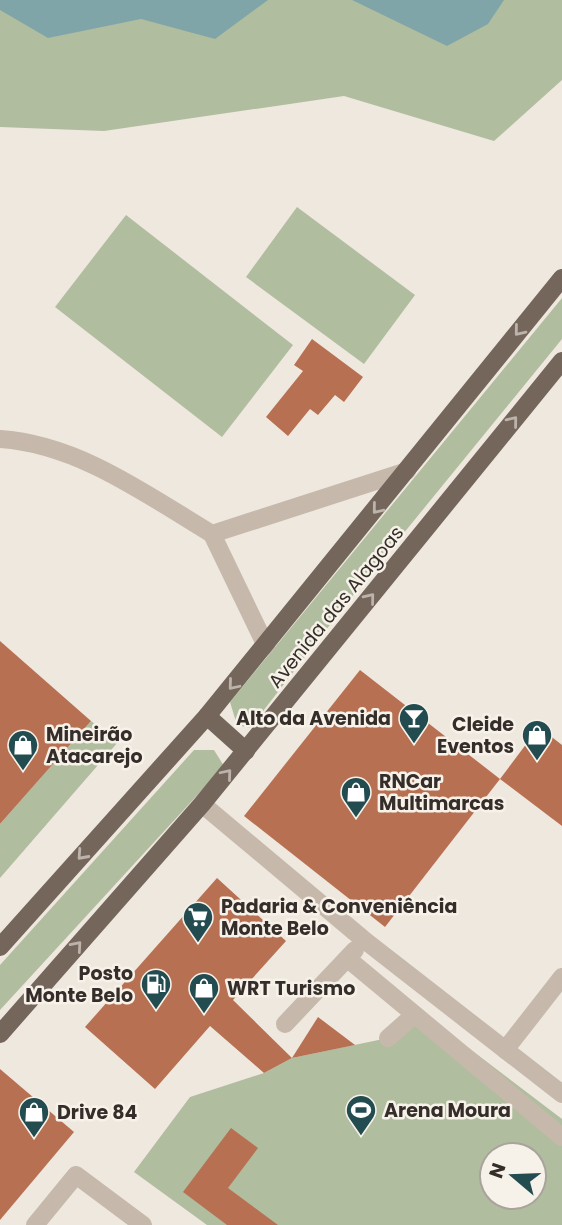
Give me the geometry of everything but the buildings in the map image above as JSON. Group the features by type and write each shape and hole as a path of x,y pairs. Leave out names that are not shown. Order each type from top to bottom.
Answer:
{"main road":[{"name":"Avenida das Alagoas","path":"0,947 207,716 266,646 562,278"},
{"name":"Avenida das Alagoas","path":"0,1034 202,804 562,361"},
{"path":"207,716 246,751"}],"street":[{"path":"0,439 22,441 112,474 212,534 266,646"},
{"path":"212,534 407,471"},
{"path":"202,804 363,939 562,1094"},
{"path":"285,1024 348,960 363,939"},
{"path":"348,960 376,980 414,1015 562,1137"},
{"path":"505,1050 562,976"},
{"path":"388,1038 414,1015"},
{"path":"35,1225 76,1175 143,1225"}],"green space":[{"path":"0,0 562,0 562,80 494,141 344,96 104,131 0,127"},
{"path":"297,207 415,295 364,364 246,277"},
{"path":"126,215 293,345 222,437 55,307"},
{"path":"562,298 562,339 350,599 250,728 237,725 230,702"},
{"path":"91,721 118,742 0,878 0,824"},
{"path":"194,750 214,750 224,766 0,1010 0,965"},
{"name":"Arena Moura","path":"432,1020 562,1119 562,1225 207,1225 134,1172 190,1097 264,1073 292,1058 388,1038 387,1035"}],"water":[{"path":"0,0 268,0 215,39 141,19 48,38 0,10"},
{"path":"352,0 504,0 488,24 447,46"}],"place":[{"name":"Alto da Avenida","path":"414,745"},
{"name":"Cleide Eventos","path":"537,762"},
{"name":"Mineirão Atacarejo","path":"23,772"},
{"name":"RNCar Multimarcas","path":"356,819"},
{"name":"Padaria & Conveniência Monte Belo","path":"198,944"},
{"name":"Posto Monte Belo","path":"156,1011"},
{"name":"WRT Turismo","path":"204,1015"},
{"name":"Arena Moura","path":"361,1137"},
{"name":"Drive 84","path":"34,1139"}]}
